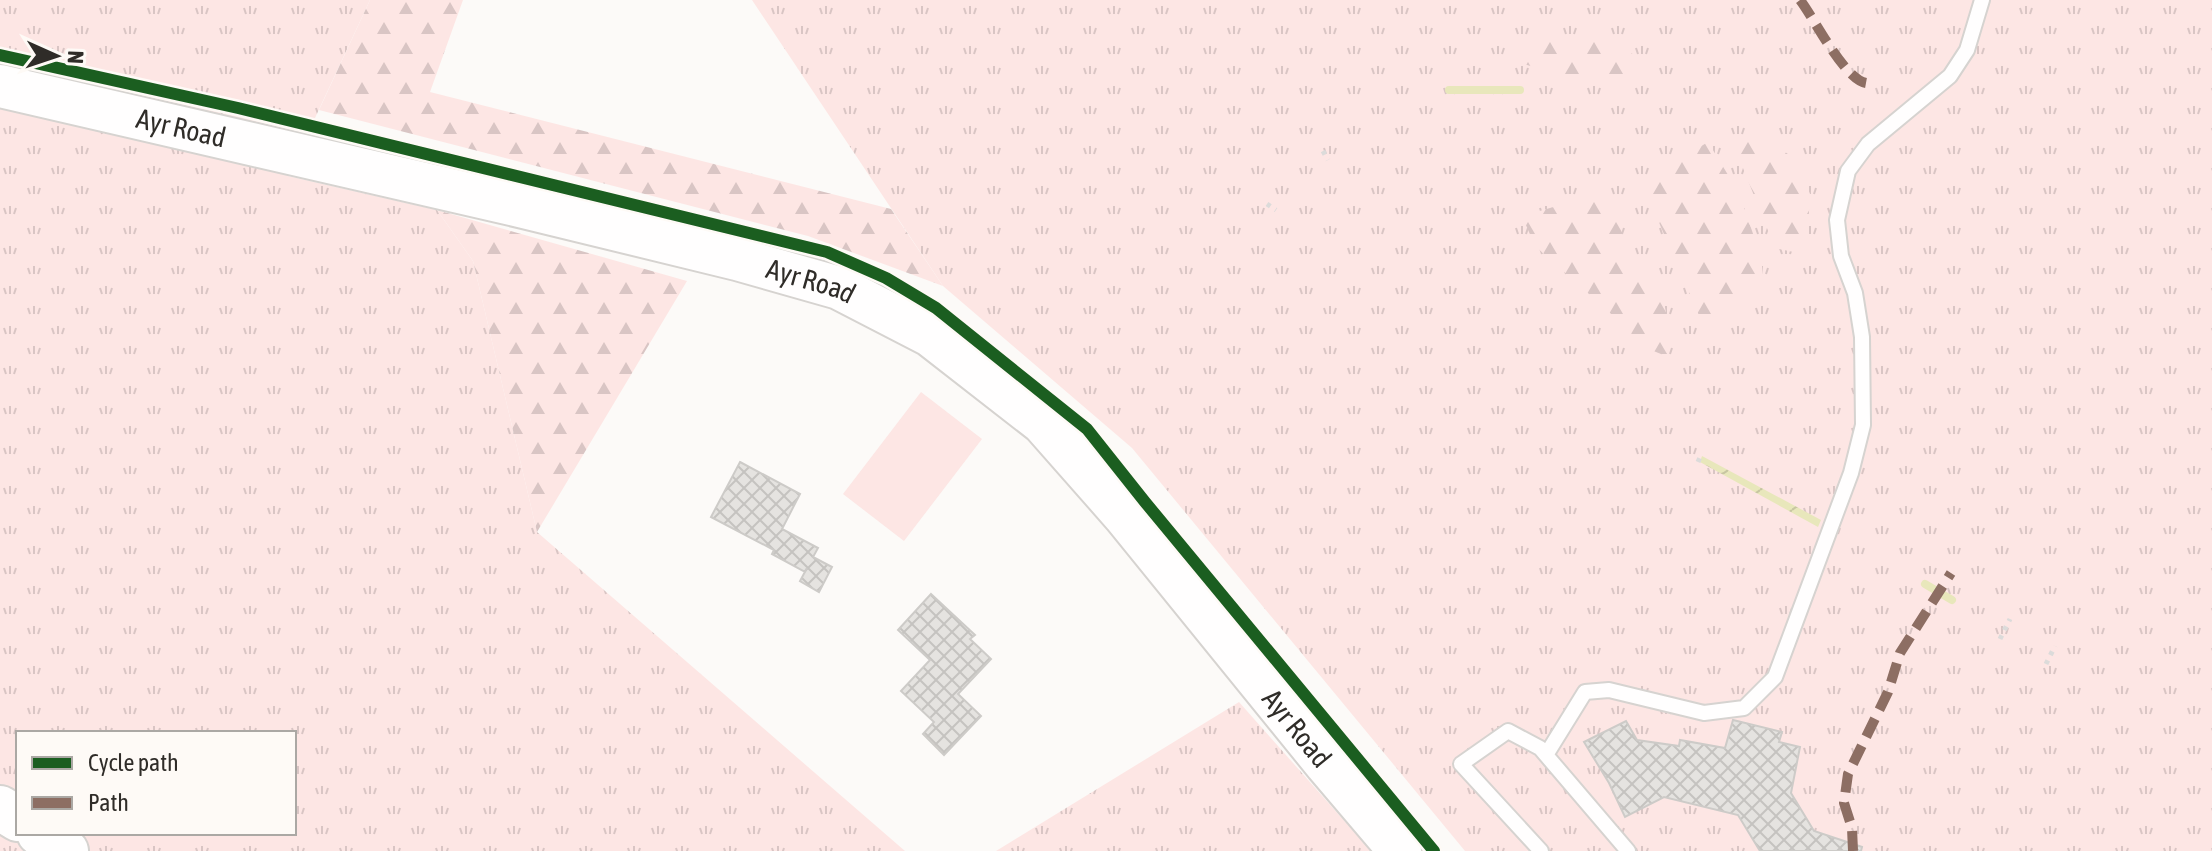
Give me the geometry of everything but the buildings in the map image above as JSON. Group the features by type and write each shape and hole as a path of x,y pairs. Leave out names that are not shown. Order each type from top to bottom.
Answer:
{"highway":[{"path":"42,835 66,851"}],"main road":[{"name":"Ayr Road","path":"0,86 737,259 839,288 930,335 1043,423 1124,515 1400,851"}],"lane":[{"path":"1546,755 1585,692 1609,690 1704,713 1744,708 1775,677 1851,473 1863,425 1862,337 1855,293 1841,256 1837,220 1848,171 1868,144 1950,76 1967,50 1982,0"},
{"path":"1541,851 1461,764 1508,731 1540,748 1628,851"}],"path":[{"path":"1323,151 1328,160"},
{"path":"1267,204 1276,210"},
{"path":"1698,462 1702,453"},
{"path":"2001,636 2009,622"},
{"path":"2047,661 2054,648"}],"green space":[{"path":"0,0 370,0 288,176 437,210 473,261 537,532 905,851 0,851"},
{"path":"370,0 463,0 430,92 891,209 943,286 808,236 319,110"},
{"path":"752,0 2212,0 2212,851 1465,851 1132,448 943,286"},
{"path":"1537,41 1605,42 1635,55 1637,76 1611,83 1584,76 1563,82 1547,82 1537,68 1514,61"},
{"path":"1731,138 1768,139 1797,161 1810,194 1803,254 1775,248"},
{"path":"1708,142 1739,193 1761,257 1764,284 1728,314 1701,320 1648,197 1652,176"},
{"path":"1595,195 1619,200 1625,264 1643,276 1659,277 1671,338 1666,356 1646,348 1535,246 1522,216"},
{"path":"437,210 687,281 537,532 473,261"},
{"path":"921,392 982,439 904,541 843,494"},
{"path":"1239,702 1371,851 996,851"}],"water":[{"path":"1702,456 1821,520 1818,527 1700,462"}],"waterway":[{"path":"1449,90 1520,90"},
{"path":"1925,584 1952,600"}],"marked path":[{"path":"1800,0 1839,60 1857,79 1866,83"},
{"path":"1853,851 1852,828 1844,803 1848,774 1888,692 1900,653 1951,573"}],"cycle path":[{"path":"0,55 238,108 827,252 886,278 936,308 1087,429 1434,851"}]}
